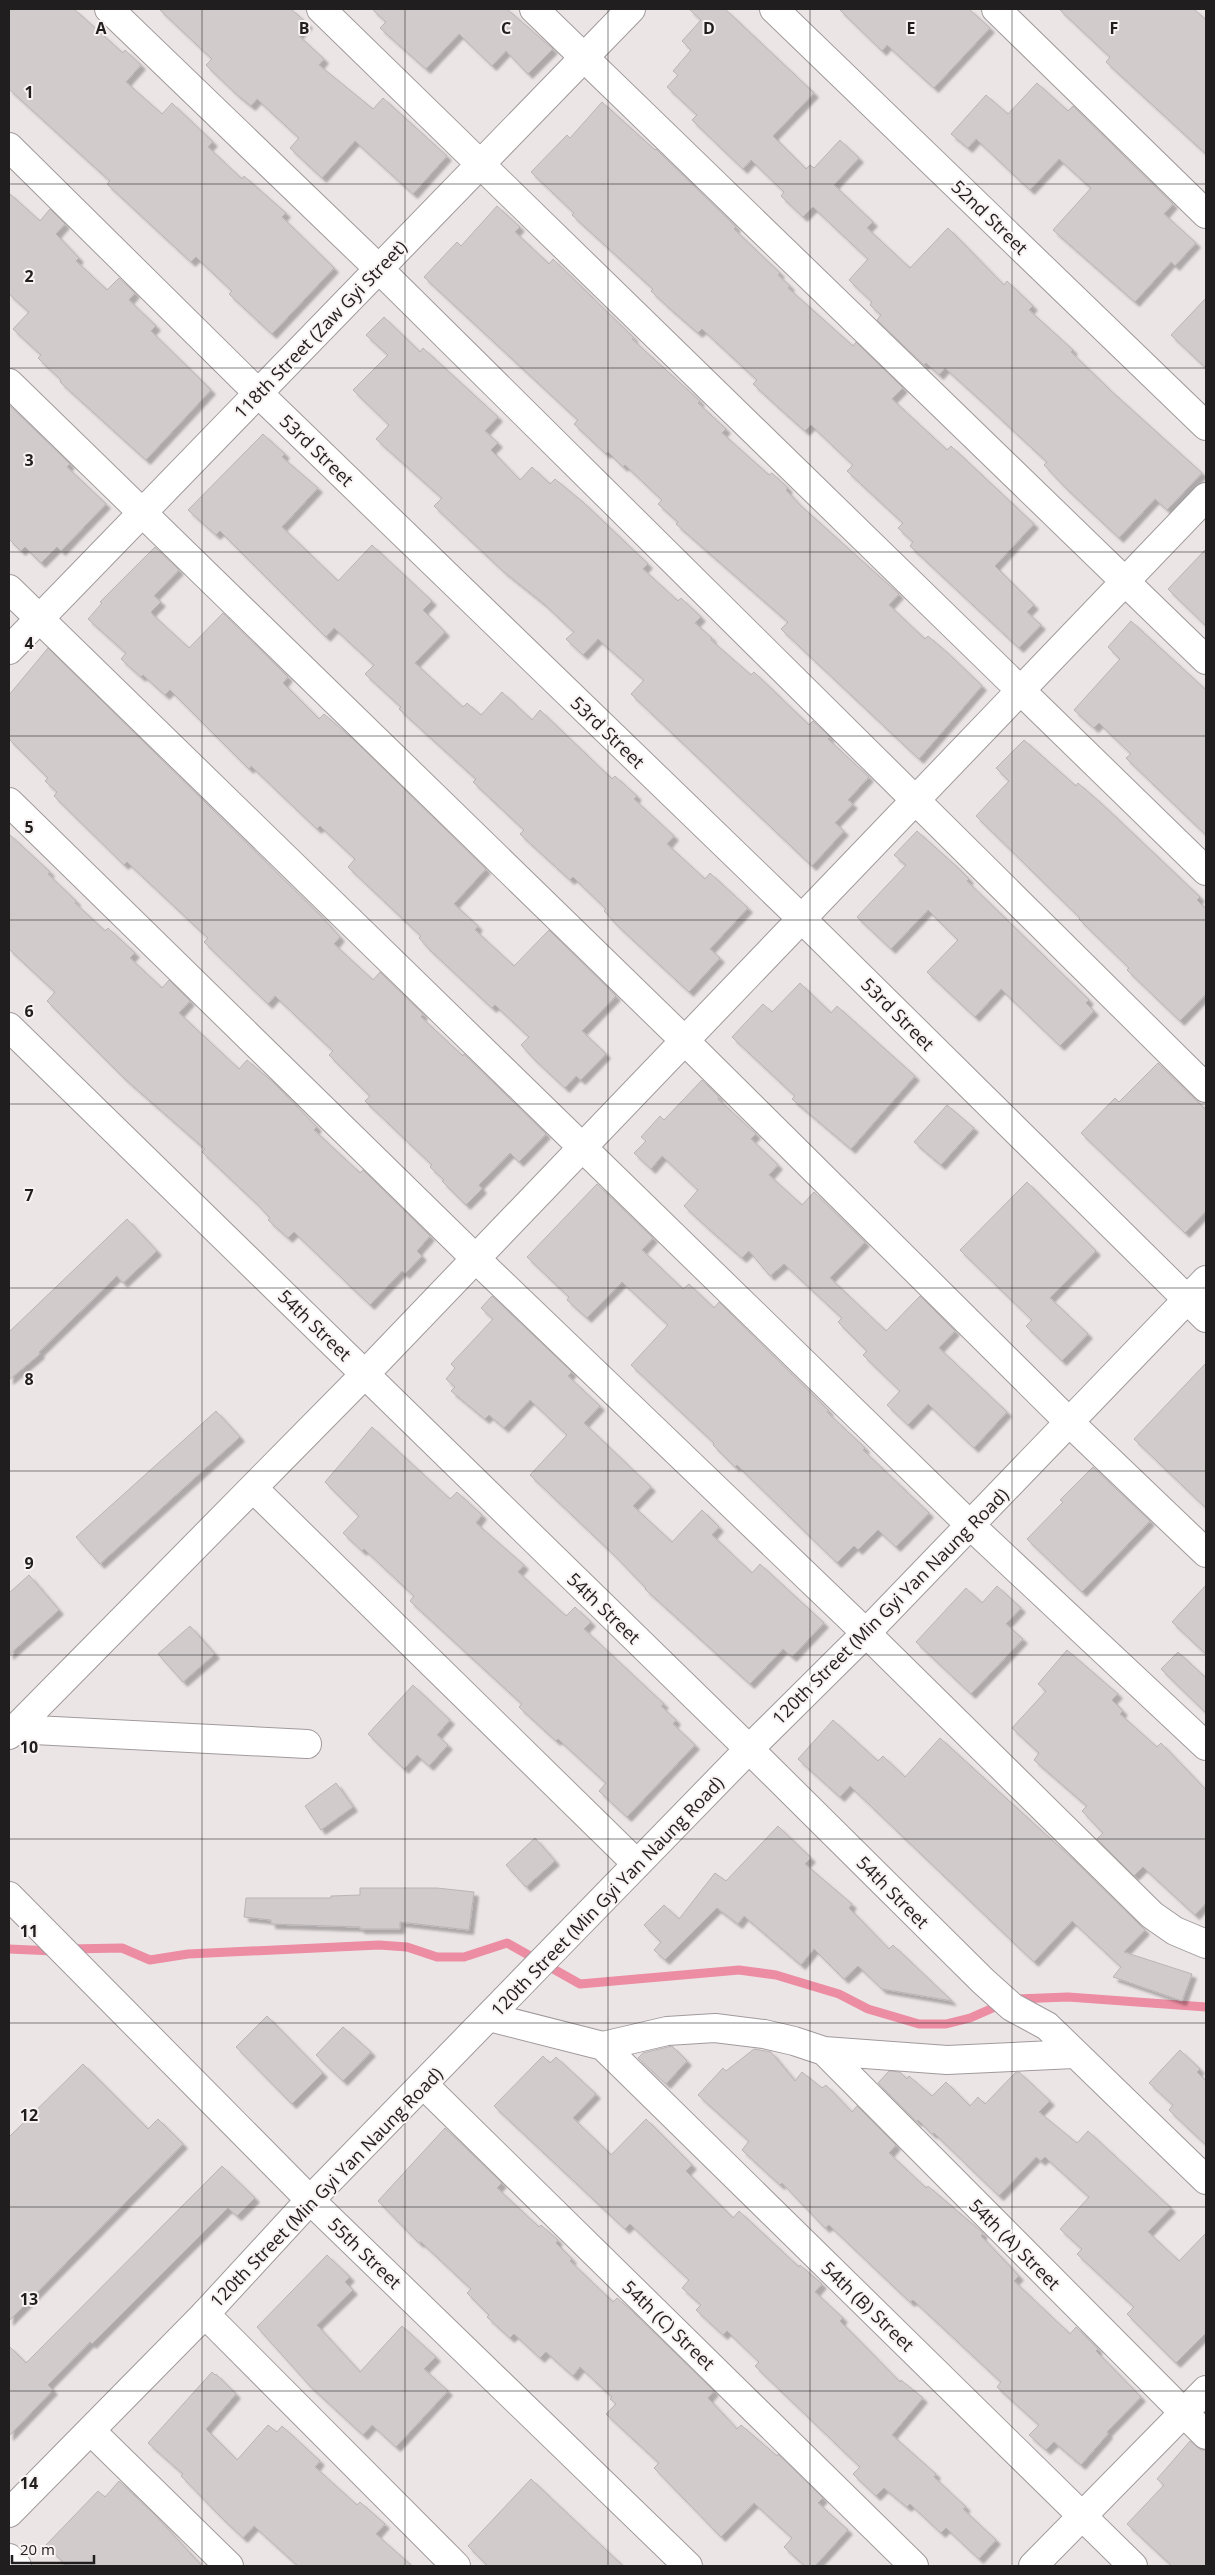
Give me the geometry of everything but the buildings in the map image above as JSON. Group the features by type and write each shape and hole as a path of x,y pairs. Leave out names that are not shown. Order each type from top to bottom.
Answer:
{"street":[{"path":"110,9 379,269 917,799 1206,1088"},
{"path":"321,9 1206,871"},
{"path":"534,9 1206,660"},
{"name":"118th Street (Zaw Gyi Street)","path":"9,650 632,9"},
{"name":"52nd Street","path":"774,9 1206,426"},
{"path":"996,9 1206,214"},
{"name":"53rd Street","path":"9,147 258,393 802,919 1206,1318"},
{"path":"9,383 685,1041 1070,1422 1206,1553"},
{"path":"12,1732 366,1374 1206,497"},
{"path":"9,589 970,1525 1206,1746"},
{"path":"9,802 476,1259 866,1633 1152,1915 1175,1931 1206,1944"},
{"name":"54th Street","path":"9,1027 749,1749 983,1981 1012,2007 1047,2026 1206,2180"},
{"name":"120th Street (Min Gyi Yan Naung Road)","path":"9,2513 205,2314 310,2200 749,1749 866,1633 1206,1280"},
{"path":"253,1488 637,1864"},
{"path":"12,1732 307,1744"},
{"name":"55th Street","path":"9,1896 310,2200 688,2566"},
{"path":"489,2017 603,2046 667,2031 715,2028 764,2034 794,2041 824,2052 947,2060 1074,2054"},
{"name":"54th (B) Street","path":"603,2046 1133,2566"},
{"name":"54th (A) Street","path":"824,2052 1206,2436"},
{"name":"54th (C) Street","path":"423,2084 914,2566"},
{"path":"205,2314 456,2566"},
{"path":"1033,2566 1206,2390"},
{"path":"91,2430 229,2566"},
{"path":"9,2558 17,2566"}],"waterway":[{"path":"69,1949 122,1948 150,1960 188,1954 379,1945 407,1947 437,1957 464,1957 507,1943 580,1984 739,1970 776,1975 839,1994 868,2009 919,2024 946,2024 970,2018 1002,2004"},
{"path":"9,1949 54,1951"},
{"path":"1014,1999 1068,1997 1206,2007"}]}
